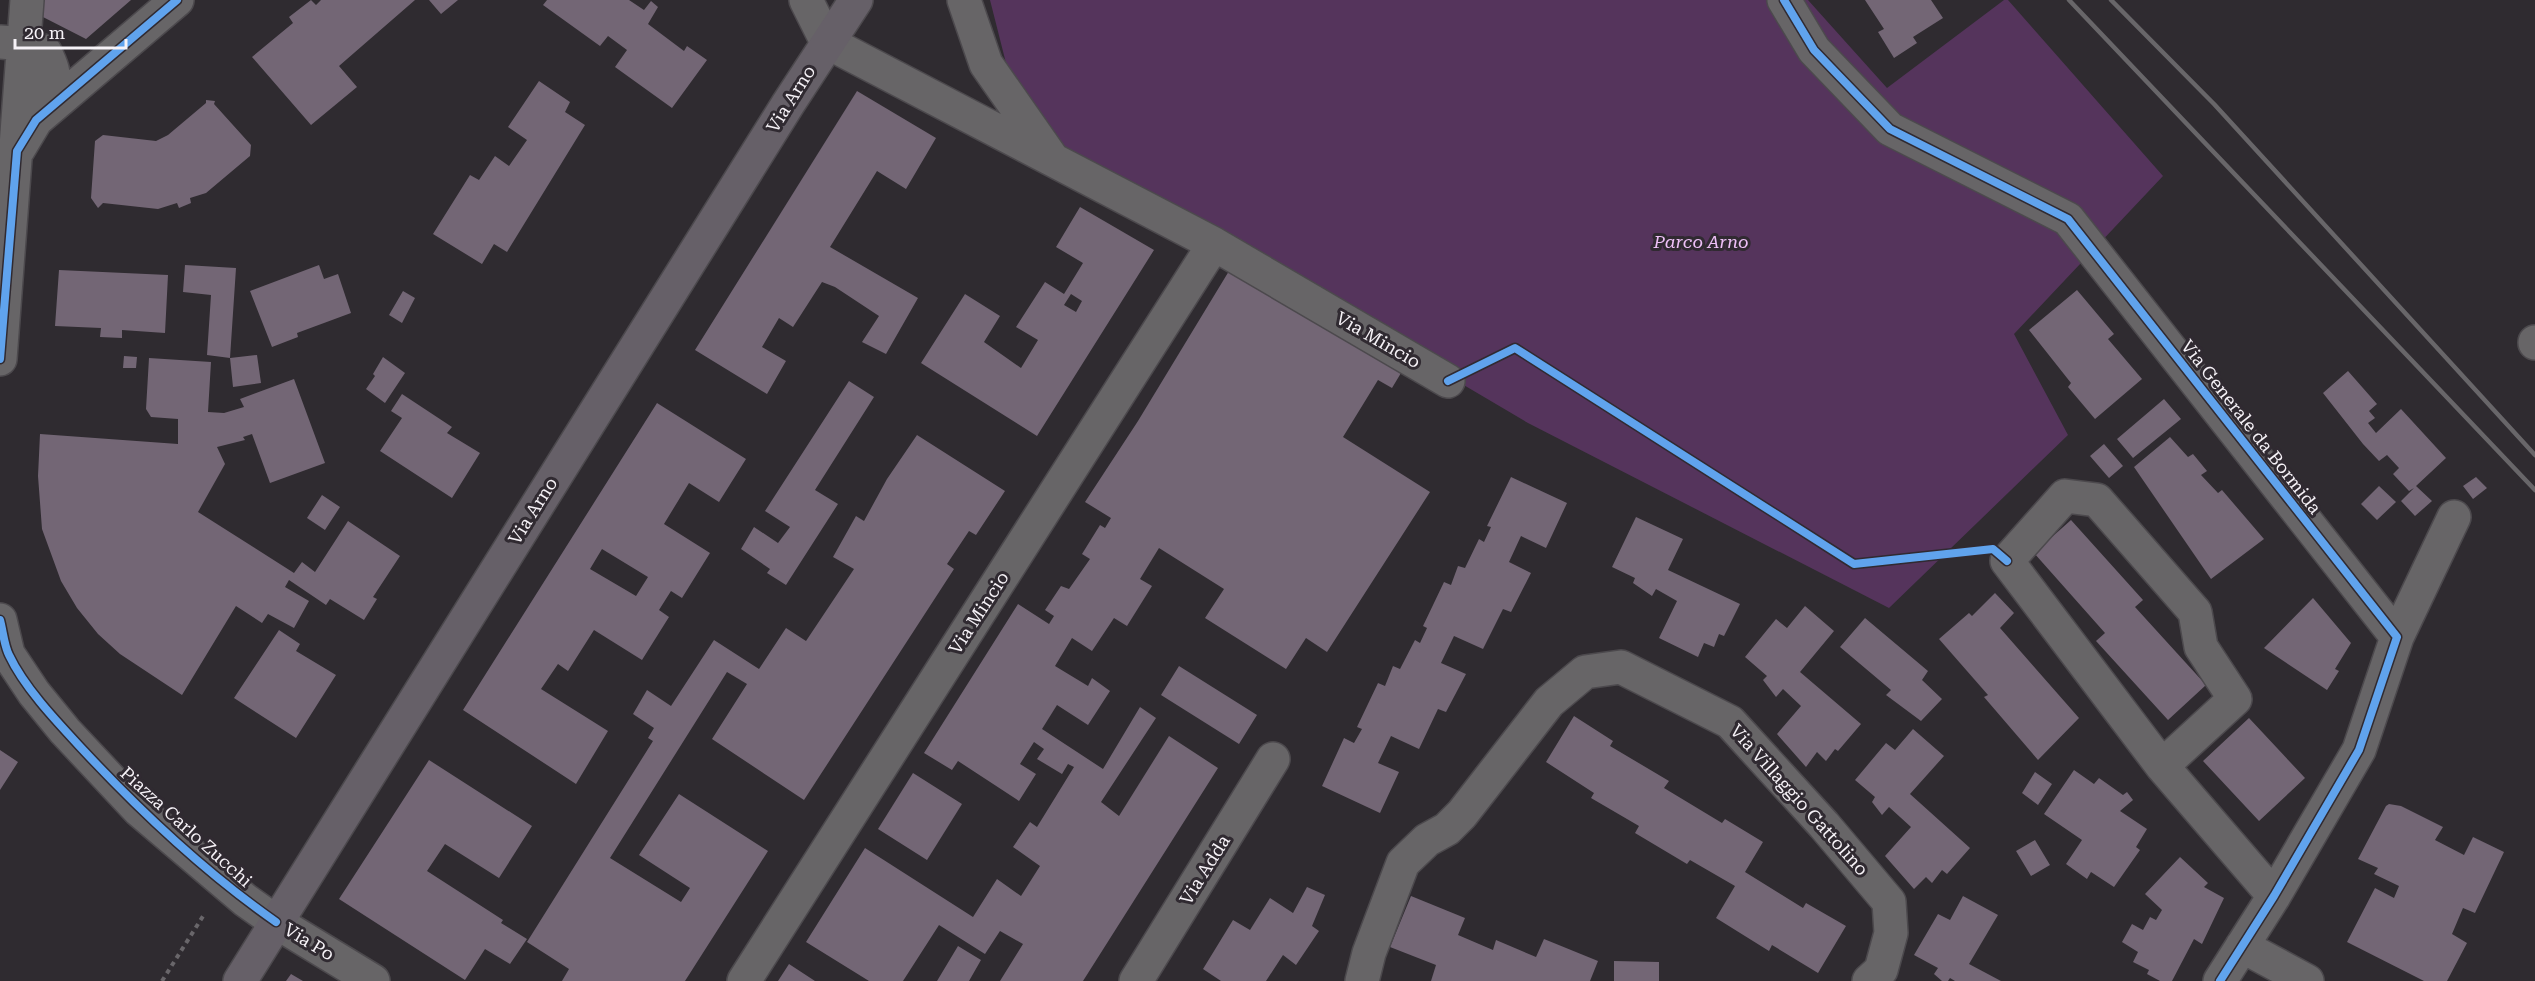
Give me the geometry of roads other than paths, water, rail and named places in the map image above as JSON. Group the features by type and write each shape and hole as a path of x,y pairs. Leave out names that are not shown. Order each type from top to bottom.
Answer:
{"main road":[{"name":"Via Arno","path":"240,981 827,42 856,0"}],"street":[{"path":"36,120 177,0"},
{"path":"806,0 827,42 1054,161"},
{"path":"964,0 986,64 1054,161"},
{"name":"Via Generale da Bormida","path":"1784,0 1814,50 1890,129 2068,219 2397,637"},
{"path":"19,28 77,54 109,57"},
{"path":"17,151 52,93 55,72 45,52 19,28"},
{"path":"0,359 17,151 19,28"},
{"name":"Via Mincio","path":"1054,161 1214,244 1448,381"},
{"name":"Via Mincio","path":"744,981 1214,244"},
{"path":"2162,766 2235,699 2201,647 2195,612 2097,500 2065,496 2007,561 2162,766 2274,896"},
{"path":"2220,981 2274,896 2359,750 2397,637 2454,517"},
{"path":"0,620 3,653"},
{"name":"Piazza Carlo Zucchi","path":"3,653 65,731 139,810 224,883 276,922"},
{"name":"Via Villaggio Gattolino","path":"1362,981 1369,953 1403,863 1427,840 1447,829 1462,814 1549,702 1585,672 1621,668 1730,722 1824,825 1889,902 1891,933 1881,970 1869,981"},
{"name":"Via Adda","path":"1136,981 1273,759"},
{"name":"Via Po","path":"276,922 373,981"},
{"path":"2242,946 2307,981"}],"railway":[{"path":"2069,0 2535,490"},
{"path":"2111,0 2214,104 2535,455"}],"park label":[{"name":"Parco Arno","path":"1701,242"}]}
